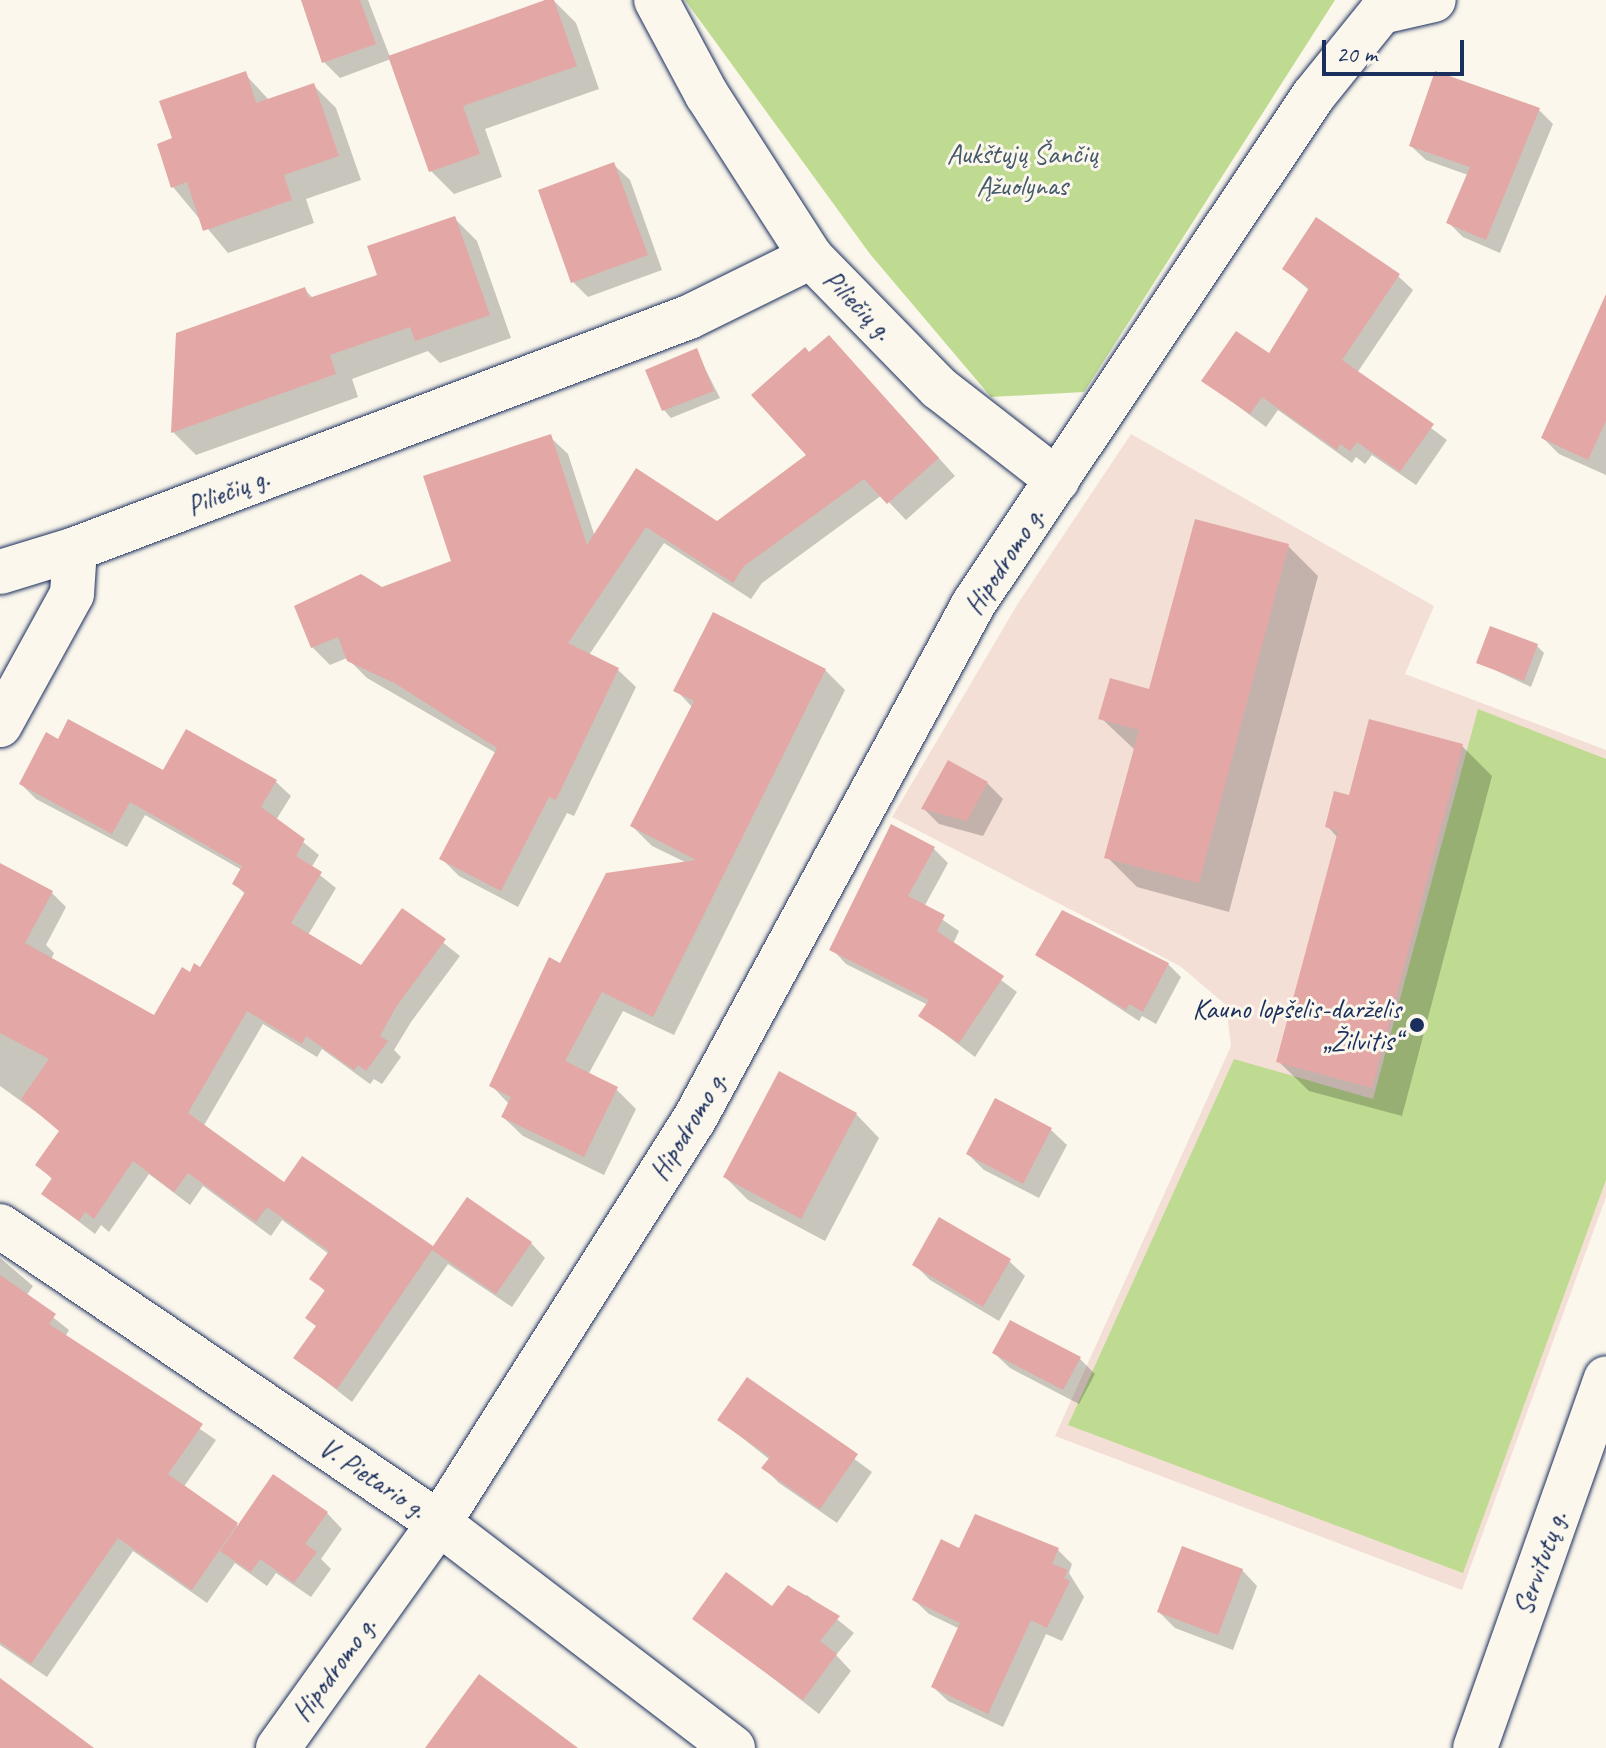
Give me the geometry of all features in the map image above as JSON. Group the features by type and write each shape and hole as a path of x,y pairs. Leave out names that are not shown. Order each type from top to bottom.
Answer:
{"street":[{"path":"656,0 707,95 811,257"},
{"path":"1057,480 1314,95 1381,12 1434,0"},
{"name":"Piliečių g.","path":"0,572 75,549 689,317 811,257 939,388 1057,480"},
{"name":"Hipodromo g.","path":"278,1748 439,1523 694,1120 974,603 1057,480"},
{"path":"0,725 72,594 75,549"},
{"name":"V. Pietario g.","path":"0,1226 439,1523 733,1748"},
{"name":"Servitutų g.","path":"1475,1748 1606,1379"}],"shaded area":[{"name":"Kauno lopšelis-darželis „Žilvitis“","path":"1131,434 1434,606 1405,674 1606,750 1606,1197 1462,1590 1055,1436 1231,1046 1226,1005 1180,966 892,817 1017,605"}],"green space":[{"name":"Aukštųjų Šančių Ąžuolynas","path":"685,0 1335,0 1084,392 991,397 870,254"},
{"path":"1478,709 1606,759 1606,1180 1463,1573 1068,1425 1234,1059 1373,1099"}],"building":[{"path":"301,0 360,0 376,44 322,63"},
{"path":"545,0 554,0 577,66 463,106 480,154 429,172 388,56"},
{"path":"246,71 256,103 314,83 339,156 284,175 292,200 203,231 187,182 171,188 157,144 172,138 159,101"},
{"path":"1435,71 1540,108 1486,240 1446,223 1470,167 1409,146"},
{"path":"614,162 648,255 571,283 538,190"},
{"path":"455,216 490,315 415,341 410,327 330,355 336,374 171,433 176,333 305,287 309,298 377,275 367,246"},
{"path":"1316,217 1400,274 1342,360 1434,424 1400,472 1357,442 1350,451 1340,444 1337,450 1262,397 1250,414 1201,381 1236,331 1269,353 1309,288 1282,269"},
{"path":"1606,294 1606,421 1588,460 1541,438"},
{"path":"829,335 939,458 887,504 864,479 744,566 733,583 646,527 568,643 619,668 556,800 549,797 501,891 439,859 497,748 396,684 347,661 338,637 311,648 294,606 361,574 382,587 451,561 423,476 551,434 587,545 636,468 717,521 806,455 751,395 805,347 809,352"},
{"path":"697,348 714,391 662,411 645,370"},
{"path":"1195,519 1289,544 1199,883 1104,858 1139,730 1098,719 1110,678 1149,689"},
{"path":"713,612 826,669 653,1017 602,992 565,1061 618,1087 584,1157 501,1117 511,1097 489,1086 549,957 560,963 606,873 696,860 630,826 694,701 673,691"},
{"path":"1490,626 1538,644 1524,681 1476,663"},
{"path":"68,719 163,770 186,729 277,780 261,807 305,839 296,856 322,872 291,923 361,965 402,908 446,939 396,1007 380,1036 388,1041 366,1071 358,1065 354,1070 306,1036 302,1044 247,1011 188,1113 284,1182 302,1156 433,1246 467,1197 532,1242 496,1294 432,1250 337,1389 293,1358 316,1326 305,1318 325,1290 309,1279 329,1251 267,1207 256,1222 188,1173 174,1192 133,1161 94,1219 85,1212 79,1221 41,1194 52,1178 35,1165 59,1131 21,1099 49,1059 0,1033 0,863 53,891 25,943 154,1015 182,967 190,972 194,963 200,967 245,892 232,884 242,866 130,802 112,834 19,784 46,732 58,739"},
{"path":"1369,719 1463,744 1372,1088 1276,1062 1338,831 1325,827 1334,791 1349,795"},
{"path":"948,760 988,782 967,821 921,809"},
{"path":"891,824 935,847 908,896 945,915 937,931 1004,976 959,1043 918,1016 929,1000 829,950"},
{"path":"1062,910 1169,963 1143,1012 1129,1004 1126,1010 1035,955"},
{"path":"779,1071 857,1113 801,1219 723,1177"},
{"path":"995,1098 1052,1128 1023,1184 966,1154"},
{"path":"939,1217 1011,1259 983,1307 912,1265"},
{"path":"0,1275 56,1314 49,1324 203,1424 168,1474 238,1523 192,1590 118,1538 31,1664 0,1642"},
{"path":"1010,1320 1081,1357 1063,1390 992,1353"},
{"path":"747,1377 858,1454 820,1509 761,1468 770,1457 717,1420"},
{"path":"273,1474 328,1512 305,1544 317,1552 294,1583 260,1559 251,1572 220,1551"},
{"path":"975,1514 1059,1548 1052,1564 1068,1570 1064,1578 1070,1581 1047,1628 1031,1620 988,1714 931,1687 960,1623 912,1600 941,1539 959,1548"},
{"path":"1182,1546 1243,1569 1218,1635 1157,1612"},
{"path":"726,1572 772,1606 788,1585 840,1616 820,1641 837,1654 803,1700 692,1619"},
{"path":"479,1674 578,1748 425,1748"},
{"path":"0,1678 94,1748 0,1748"}],"place":[{"name":"Kauno lopšelis-darželis „Žilvitis“","path":"1417,1025"}]}
